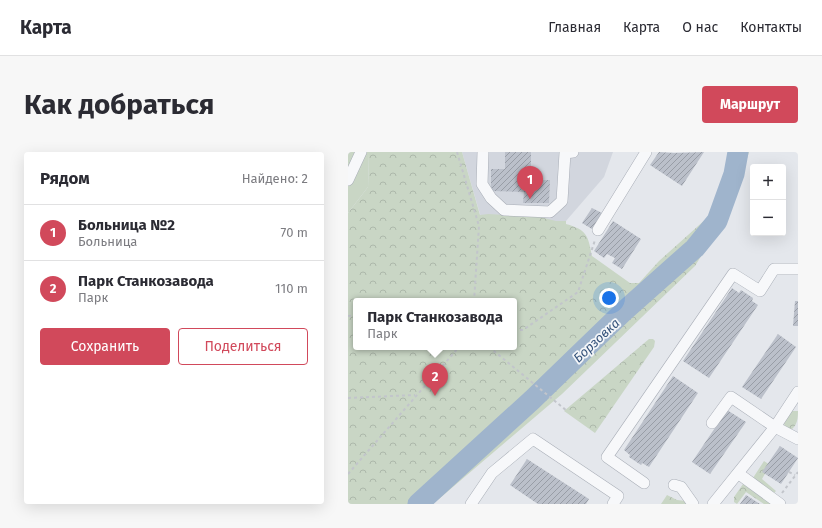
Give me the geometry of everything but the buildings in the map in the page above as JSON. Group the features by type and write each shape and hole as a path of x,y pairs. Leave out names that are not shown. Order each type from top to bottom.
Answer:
{"street":[{"path":"348,180 361,152"},
{"path":"483,152 482,184 491,198 504,210 550,212 562,201 565,153 573,152"},
{"path":"598,230 646,152"},
{"path":"644,483 607,457 734,274 760,291 774,269 798,269"},
{"path":"713,504 739,474 775,427 798,392"},
{"path":"712,423 731,397 775,427 798,439"},
{"path":"471,504 492,473 533,439 618,496 613,504"},
{"path":"739,474 778,502"},
{"path":"674,485 681,487 693,504"}],"path":[{"path":"457,152 479,226 474,298"},
{"path":"517,330 523,330 578,292 598,230"},
{"path":"348,474 456,350"},
{"path":"493,350 567,411"},
{"path":"348,398 416,395"},
{"path":"789,472 795,476"},
{"path":"778,502 798,472"}],"shaded area":[{"path":"462,152 613,152 604,177 566,221 482,221"}],"green space":[{"path":"348,152 369,152 368,187 348,213"},
{"path":"369,152 462,152 480,215 488,214 540,217 556,221 566,221 566,224 582,231 588,238 592,256 630,283 639,283 659,261 707,218 731,175 730,152 749,152 732,206 695,266 562,394 433,504 348,504 348,213 368,187"},
{"path":"649,339 653,339 655,341 654,347 595,433 564,411"},
{"path":"792,411 798,411 798,418 794,427 786,433 784,423"},
{"path":"764,461 770,465 762,479 776,491 773,494 751,481"},
{"path":"743,484 770,504 764,504 746,492 737,504 734,502 734,497"},
{"path":"667,495 677,500 686,501 687,504 661,504"}],"waterway":[{"name":"Борзовка","path":"418,504 532,400 623,312 695,248 717,221 734,174 738,152"}],"place":[{"name":"Больница №2","path":"530,199"},
{"name":"Парк Станкозавода","path":"435,396"}]}
